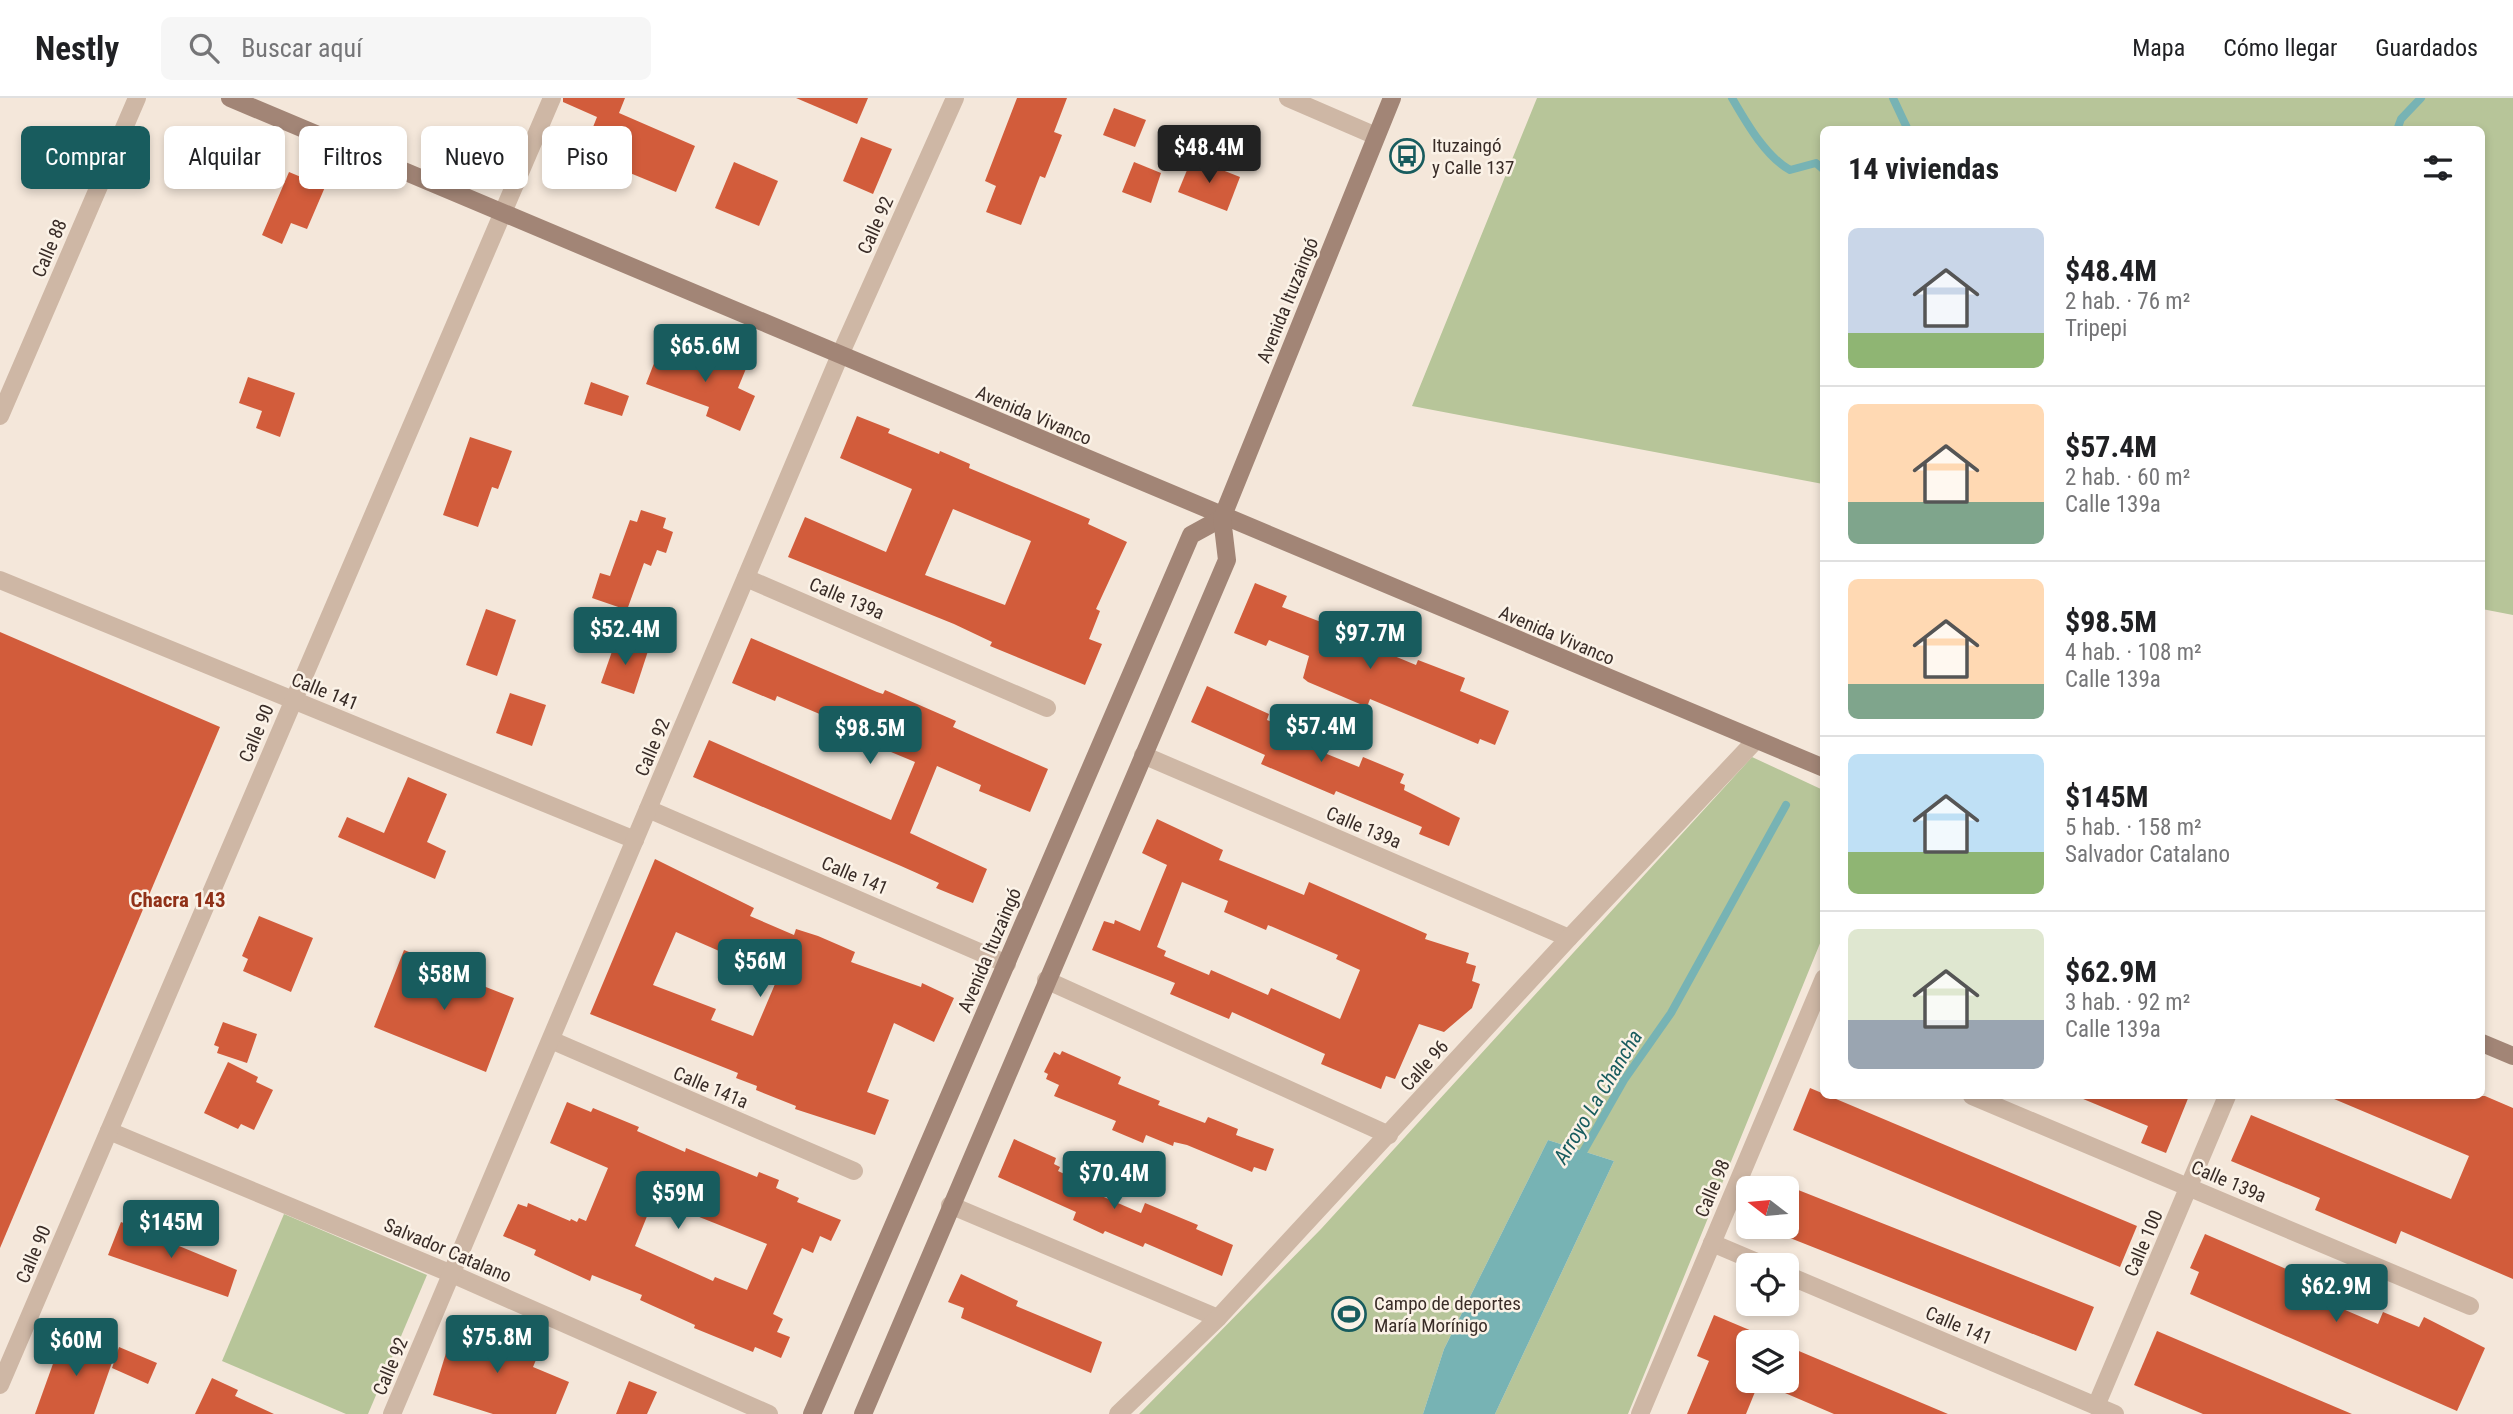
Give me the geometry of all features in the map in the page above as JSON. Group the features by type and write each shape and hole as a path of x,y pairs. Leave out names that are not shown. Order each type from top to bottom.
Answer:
{"main road":[{"name":"Avenida Vivanco","path":"230,98 1222,518 1820,766"},
{"name":"Avenida Ituzaingó","path":"863,1414 1227,560 1222,518 1392,98"},
{"name":"Avenida Ituzaingó","path":"812,1414 1191,535 1222,518"},
{"path":"2485,1044 2513,1056"}],"street":[{"name":"Calle 88","path":"0,416 137,98"},
{"name":"Calle 90","path":"0,1385 552,98"},
{"name":"Calle 92","path":"392,1414 840,355 955,98"},
{"path":"1288,98 1376,136"},
{"name":"Calle 139a","path":"746,578 1047,708"},
{"name":"Calle 141","path":"0,580 635,840"},
{"name":"Calle 96","path":"1118,1414 1218,1318 1756,740"},
{"name":"Calle 139a","path":"1143,755 1569,938"},
{"name":"Calle 141","path":"648,809 1007,964"},
{"path":"1046,981 1388,1135"},
{"name":"Calle 98","path":"1640,1414 1820,987"},
{"name":"Calle 141a","path":"551,1040 855,1171"},
{"name":"Calle 139a","path":"1979,1099 2470,1306"},
{"name":"Calle 100","path":"2096,1406 2226,1099"},
{"name":"Salvador Catalano","path":"109,1131 452,1274 769,1414"},
{"path":"950,1205 1218,1318"},
{"path":"1712,1243 1736,1253"},
{"name":"Calle 141","path":"1799,1280 2115,1414"}],"green space":[{"path":"1537,98 2513,98 2513,615 2485,610 2485,126 1820,126 1820,483 1412,406"},
{"path":"1752,757 1820,789 1820,943 1628,1414 1495,1414 1614,1161 1548,1140 1444,1349 1423,1414 1139,1414 1321,1229"},
{"path":"284,1214 427,1275 368,1414 346,1414 222,1361"}],"water":[{"path":"1548,1140 1614,1161 1495,1414 1423,1414 1444,1349"}],"building":[{"path":"563,98 625,98 619,113 695,146 676,192 632,174 632,126 593,126 597,117 563,102"},
{"path":"796,98 868,98 857,124"},
{"path":"1017,98 1067,98 1054,132 1062,135 1045,178 1040,176 1021,225 986,212 996,186 985,181"},
{"path":"1114,108 1146,120 1135,147 1103,135"},
{"path":"861,137 892,149 873,194 843,181"},
{"path":"1192,158 1240,177 1227,211 1178,192"},
{"path":"734,162 778,181 759,226 715,208"},
{"path":"1134,162 1161,173 1151,203 1122,192"},
{"path":"289,172 299,176 299,189 324,189 307,229 291,223 282,244 262,235 282,189 285,189"},
{"path":"661,345 719,367 726,350 750,359 738,388 755,396 740,431 706,416 709,407 646,384"},
{"path":"248,377 295,393 280,437 256,428 262,411 239,403"},
{"path":"591,382 629,396 622,416 584,404"},
{"path":"857,416 890,429 888,433 939,454 940,451 970,464 969,468 1090,519 1088,524 1127,542 1096,609 1100,611 1089,639 1102,644 1085,685 990,646 992,642 954,624 788,557 805,517 886,552 912,489 840,458","holes":["953,509 1031,541 1005,605 925,575"]},
{"path":"470,437 512,451 498,489 492,487 478,527 443,515"},
{"path":"641,510 666,518 663,528 673,532 666,553 657,550 651,566 644,563 627,610 592,598 600,573 610,576 630,520 637,522"},
{"path":"1255,583 1287,596 1282,607 1360,637 1358,641 1416,665 1418,660 1465,678 1460,691 1509,711 1495,745 1480,739 1478,744 1370,699 1367,707 1308,682 1303,678 1309,656 1269,640 1266,646 1234,633"},
{"path":"486,609 516,620 497,676 466,665"},
{"path":"0,632 220,727 0,1248"},
{"path":"751,638 877,692 883,694 885,690 956,721 953,727 1048,769 1030,812 979,791 981,785 937,766 910,833 987,869 973,903 936,888 939,883 693,777 709,740 891,820 915,762 819,722 822,715 777,696 775,701 732,683"},
{"path":"616,640 648,651 634,694 601,683"},
{"path":"1207,686 1269,714 1267,720 1315,740 1312,748 1359,767 1363,757 1404,774 1400,783 1405,785 1404,790 1460,818 1449,846 1419,834 1422,827 1336,791 1334,795 1261,764 1265,755 1191,722"},
{"path":"510,693 546,705 532,746 496,733"},
{"path":"408,777 447,794 427,842 446,851 435,879 338,837 347,817 384,833"},
{"path":"1157,819 1223,850 1219,860 1304,895 1309,882 1427,934 1425,939 1469,953 1466,963 1476,966 1472,981 1480,984 1472,1008 1444,1032 1419,1024 1395,1079 1386,1076 1381,1089 1321,1064 1325,1054 1232,1012 1229,1019 1170,994 1175,983 1092,950 1104,921 1114,924 1115,920 1140,931 1167,865 1142,853","holes":["1182,882 1228,901 1224,912 1266,930 1268,925 1338,955 1336,959 1360,970 1340,1019 1271,988 1268,995 1211,970 1209,975 1164,956 1166,951 1157,947"]},
{"path":"655,859 754,908 750,916 794,935 796,929 818,936 855,952 851,962 921,987 922,983 954,998 934,1042 894,1023 867,1092 889,1100 875,1135 795,1109 796,1106 756,1090 757,1086 736,1078 738,1073 590,1014","holes":["676,932 778,977 753,1036 711,1020 716,1009 653,985"]},
{"path":"259,916 313,938 291,992 243,971 248,959 242,956"},
{"path":"404,950 437,963 435,967 514,998 486,1072 374,1027"},
{"path":"223,1022 257,1034 247,1063 217,1053 219,1047 214,1045"},
{"path":"1062,1051 1121,1077 1118,1084 1160,1101 1158,1105 1205,1123 1208,1117 1238,1129 1236,1135 1274,1149 1266,1171 1254,1167 1252,1172 1187,1145 1174,1142 1173,1146 1146,1135 1143,1143 1112,1130 1116,1121 1054,1096 1059,1085 1046,1079 1048,1074 1044,1072 1054,1052 1060,1055"},
{"path":"228,1062 258,1077 256,1082 273,1090 254,1130 241,1124 238,1129 204,1113"},
{"path":"1810,1088 1820,1092 1820,1099 1836,1099 2137,1226 2120,1267 1793,1130"},
{"path":"2485,1096 2513,1108 2513,1279 2401,1231 2396,1244 2315,1210 2320,1198 2231,1161 2251,1115 2451,1199 2469,1156 2334,1099 2485,1099"},
{"path":"2083,1099 2188,1099 2166,1153 2141,1143 2148,1126"},
{"path":"567,1102 591,1112 593,1108 639,1127 637,1131 685,1152 686,1148 757,1177 759,1172 779,1180 776,1188 799,1198 797,1202 841,1220 831,1241 820,1236 813,1253 802,1248 773,1314 783,1319 777,1332 790,1337 781,1358 755,1347 753,1352 694,1328 695,1325 640,1300 642,1295 592,1275 590,1281 534,1255 536,1250 503,1236 518,1204 527,1207 528,1203 570,1221 571,1219 577,1222 579,1218 586,1221 608,1168 550,1143","holes":["654,1199 767,1244 747,1290 715,1277 713,1281 635,1246"]},
{"path":"1014,1139 1056,1158 1054,1164 1060,1167 1058,1171 1071,1177 1069,1182 1141,1213 1145,1203 1198,1225 1196,1229 1233,1245 1222,1276 1145,1243 1143,1247 1105,1231 1103,1234 1073,1220 1076,1212 998,1177"},
{"path":"1799,1190 2094,1307 2076,1351 1792,1239 1799,1239"},
{"path":"121,1222 237,1270 228,1297 108,1255"},
{"path":"2205,1234 2323,1285 2317,1298 2378,1324 2383,1312 2419,1327 2424,1317 2485,1348 2457,1411 2190,1294 2199,1272 2190,1268"},
{"path":"961,1274 1018,1301 1016,1306 1102,1342 1091,1373 961,1318 964,1308 948,1302"},
{"path":"1714,1315 1750,1330 1736,1330 1736,1393 1755,1393 1746,1414 1687,1414 1709,1361 1697,1356"},
{"path":"455,1324 497,1339 500,1331 541,1348 533,1367 569,1382 556,1414 493,1414 433,1395"},
{"path":"2157,1331 2352,1414 2203,1414 2134,1385"},
{"path":"64,1333 116,1351 94,1414 35,1414"},
{"path":"119,1347 157,1363 148,1384 112,1368"},
{"path":"1799,1351 1948,1414 1834,1414 1785,1393 1799,1393"},
{"path":"212,1378 238,1390 235,1396 274,1414 195,1414"},
{"path":"629,1381 657,1392 647,1414 616,1414"}],"waterway":[{"path":"1732,98 1757,138 1781,164 1790,170 1816,163 1820,166"},
{"path":"1893,98 1906,126"},
{"name":"Arroyo La Chancha","path":"2398,126 2401,119 2421,98"},
{"name":"Arroyo La Chancha","path":"1579,1159 1624,1080 1671,1013 1786,805"}],"place":[{"name":"Ituzaingó y Calle 137","path":"1407,156"},
{"name":"Campo de deportes María Morínigo","path":"1349,1314"}],"district":[{"name":"Chacra 143","path":"178,900"}]}
